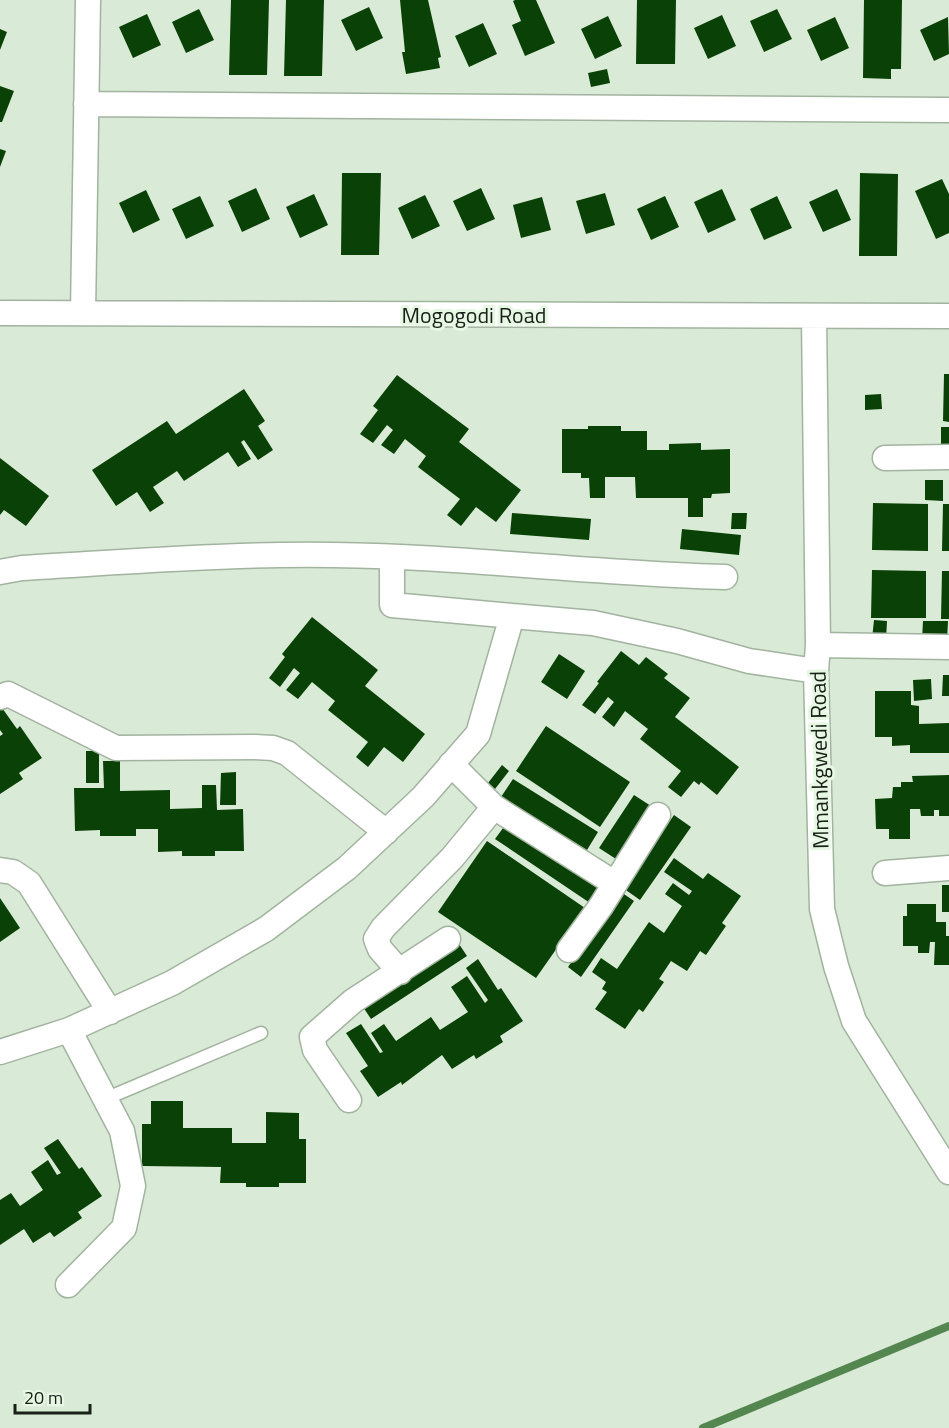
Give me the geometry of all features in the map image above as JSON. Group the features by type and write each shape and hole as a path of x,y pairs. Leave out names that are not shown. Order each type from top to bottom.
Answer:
{"street":[{"path":"83,313 88,0"},
{"path":"86,104 949,110"},
{"name":"Mogogodi Road","path":"0,313 949,316"},
{"name":"Mmankgwedi Road","path":"814,316 818,645 816,671 822,909 836,966 854,1021 949,1172"},
{"path":"885,458 949,457"},
{"path":"0,573 22,568 281,555 392,558 660,576 725,577"},
{"path":"392,558 392,605 593,623 749,660 816,671"},
{"path":"0,1052 69,1030 172,983 266,928 347,868 423,797 478,734 512,616"},
{"path":"818,645 949,647"},
{"path":"0,697 8,694 116,748 255,747 273,748 288,753 386,832"},
{"path":"451,764 494,807 614,883"},
{"path":"400,972 380,949 376,939 383,928 452,858 494,807"},
{"path":"569,950 601,906 658,815"},
{"path":"885,873 949,868"},
{"path":"0,870 13,872 29,883 110,1012"},
{"path":"349,1100 315,1050 312,1037 353,1000 400,972 448,939"},
{"path":"68,1285 124,1228 133,1186 122,1131 69,1030"}],"lane":[{"path":"105,1099 261,1033"}],"building":[{"path":"231,0 269,0 267,75 229,75"},
{"path":"286,0 324,0 322,76 284,76"},
{"path":"400,0 428,0 441,57 438,58 440,68 406,74 402,52 405,52"},
{"path":"536,0 555,43 525,56 512,25 521,21 513,1"},
{"path":"637,0 676,0 675,64 636,64"},
{"path":"864,0 902,0 901,69 891,69 891,79 863,78"},
{"path":"369,7 383,38 356,51 341,20"},
{"path":"199,9 214,40 186,53 172,22"},
{"path":"777,9 792,39 764,52 750,21"},
{"path":"147,14 161,45 133,58 119,27"},
{"path":"722,15 736,46 708,59 694,28"},
{"path":"608,16 622,46 595,59 581,29"},
{"path":"835,17 849,48 821,61 807,30"},
{"path":"948,17 949,54 934,61 920,30"},
{"path":"483,23 497,54 469,67 455,36"},
{"path":"0,29 7,32 0,50"},
{"path":"607,69 610,83 591,87 588,73"},
{"path":"0,86 14,91 2,122 0,122"},
{"path":"0,149 6,151 0,167"},
{"path":"342,173 381,173 379,255 341,255"},
{"path":"860,173 898,174 897,256 859,256"},
{"path":"942,179 949,194 949,233 936,239 915,191"},
{"path":"256,188 270,219 242,232 228,201"},
{"path":"481,188 495,219 467,231 453,201"},
{"path":"722,189 736,220 708,233 694,202"},
{"path":"837,189 851,220 823,232 809,202"},
{"path":"146,190 160,220 133,233 119,203"},
{"path":"605,193 615,225 586,234 576,201"},
{"path":"314,194 328,225 300,238 286,207"},
{"path":"425,195 440,226 412,239 398,208"},
{"path":"200,196 214,226 186,239 172,209"},
{"path":"665,196 679,227 651,240 637,209"},
{"path":"777,196 792,228 764,240 750,209"},
{"path":"542,197 551,230 521,238 513,205"},
{"path":"944,374 949,374 949,422 943,421"},
{"path":"397,375 469,429 459,442 521,490 496,522 476,507 461,526 447,515 460,499 418,467 426,456 405,439 394,454 381,445 393,430 387,425 373,443 360,434 378,410 373,406"},
{"path":"244,389 265,421 258,426 273,450 258,460 244,440 241,442 251,459 238,467 228,452 184,481 177,471 153,487 164,503 150,512 137,492 116,506 92,470 167,421 176,434"},
{"path":"881,394 882,409 865,410 865,395"},
{"path":"588,426 621,426 621,431 647,431 647,450 669,450 669,444 701,443 701,450 730,449 730,493 712,494 711,498 703,498 703,517 688,517 688,498 636,498 635,477 605,477 605,498 590,498 589,478 581,478 581,473 562,473 562,429 588,429"},
{"path":"941,427 949,427 949,447 941,447"},
{"path":"0,458 49,496 26,526 4,510 0,515"},
{"path":"925,480 943,480 943,501 925,500"},
{"path":"873,503 928,504 928,551 872,550"},
{"path":"943,504 949,504 949,551 942,551"},
{"path":"512,513 591,519 589,540 510,534"},
{"path":"732,513 747,513 746,529 731,529"},
{"path":"682,529 741,535 739,555 680,549"},
{"path":"872,570 926,571 926,618 871,618"},
{"path":"942,571 949,571 949,619 941,619"},
{"path":"312,617 378,670 365,686 425,734 403,762 384,747 368,767 356,757 368,742 328,710 335,701 312,682 298,699 286,690 300,673 294,668 280,687 269,678 285,657 282,654"},
{"path":"874,620 887,621 886,640 872,639"},
{"path":"923,621 948,621 947,641 922,640"},
{"path":"621,651 639,665 646,657 668,674 664,678 690,698 675,717 739,767 717,795 701,782 699,785 694,781 681,797 668,787 681,771 640,739 648,729 625,711 614,727 602,717 614,702 608,697 595,714 582,705"},
{"path":"559,654 585,671 567,699 541,682"},
{"path":"943,675 949,675 949,696 942,696"},
{"path":"931,679 932,699 914,701 913,680"},
{"path":"875,691 911,691 911,705 919,706 919,724 949,723 949,753 910,753 910,745 892,746 892,737 875,737"},
{"path":"0,705 17,729 20,726 42,758 19,773 23,779 0,794 0,736 3,734 0,730"},
{"path":"546,726 630,782 600,827 516,771"},
{"path":"86,751 99,751 99,783 86,783"},
{"path":"103,761 120,761 120,791 170,790 170,809 202,808 202,785 216,785 217,810 243,809 244,851 215,851 215,856 182,856 182,851 158,852 158,829 136,829 136,836 100,836 100,830 75,831 74,788 104,788"},
{"path":"502,765 509,771 495,789 488,783"},
{"path":"236,772 236,805 220,805 221,773"},
{"path":"949,775 949,816 939,816 939,810 934,810 934,816 921,816 920,809 910,809 910,839 889,839 889,829 876,829 875,799 892,798 893,787 901,787 901,782 913,782 912,776"},
{"path":"513,779 598,832 587,850 501,797"},
{"path":"634,795 651,806 616,859 599,848"},
{"path":"674,815 691,827 640,900 623,888"},
{"path":"506,824 601,888 590,903 495,839"},
{"path":"487,841 585,908 536,978 438,912"},
{"path":"674,858 703,879 708,873 741,896 722,923 726,926 706,955 700,951 687,971 671,961 659,979 664,982 643,1012 639,1009 625,1029 595,1009 607,992 602,989 606,982 592,972 601,958 617,969 649,922 664,933 682,906 665,894 673,883 689,895 692,891 664,872"},
{"path":"942,885 949,885 949,912 942,912"},
{"path":"621,892 634,901 581,977 568,967"},
{"path":"0,898 20,928 0,942"},
{"path":"907,904 936,904 936,922 946,922 946,936 949,936 949,965 934,965 935,942 930,942 929,953 918,953 918,946 903,946 903,916 907,916"},
{"path":"457,941 467,956 371,1019 361,1004"},
{"path":"478,959 498,990 501,988 523,1021 500,1036 503,1042 476,1059 474,1055 452,1069 442,1055 402,1085 401,1082 378,1097 360,1071 368,1066 346,1033 361,1024 380,1053 383,1052 371,1033 384,1024 396,1041 431,1017 440,1030 468,1012 451,987 467,976 485,1003 488,1000 466,968"},
{"path":"151,1101 183,1101 183,1128 232,1128 232,1143 266,1143 266,1112 299,1113 299,1139 306,1139 306,1183 279,1183 279,1187 246,1187 246,1183 220,1183 221,1167 142,1166 142,1124 151,1124"},
{"path":"58,1139 79,1169 82,1167 102,1196 78,1212 82,1218 54,1237 50,1232 33,1243 24,1229 0,1245 0,1200 11,1193 20,1206 43,1190 31,1172 48,1160 57,1175 61,1173 44,1148"}],"waterway":[{"path":"703,1428 949,1326"}]}
